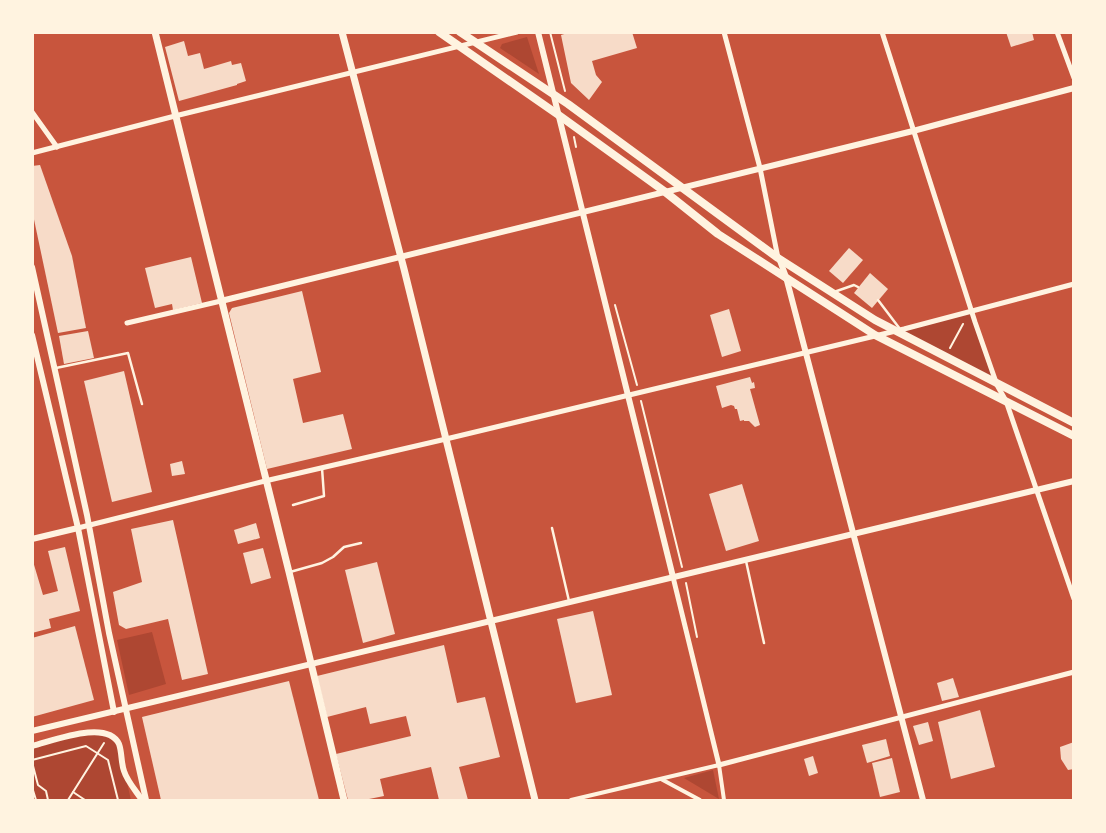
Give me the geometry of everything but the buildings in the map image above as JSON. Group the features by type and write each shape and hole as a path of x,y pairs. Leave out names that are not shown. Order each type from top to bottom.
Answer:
{"main road":[{"path":"155,32 344,800"},
{"path":"342,32 400,255 535,800"},
{"path":"439,32 664,191 718,234 875,335 1074,436"},
{"path":"460,32 555,95 778,258 832,293 998,385 1074,423"}],"street":[{"path":"32,153 517,32"},
{"path":"538,32 719,764 724,800"},
{"path":"724,32 760,168 778,258 786,276 924,800"},
{"path":"882,32 972,312 998,385 1006,401 1074,599"},
{"path":"1057,32 1074,78"},
{"path":"127,323 913,131 1074,88"},
{"path":"32,112 57,147"},
{"path":"32,267 89,525 109,633 146,800"},
{"path":"32,539 265,481 972,312 1074,284"},
{"path":"32,335 78,528 114,712"},
{"path":"32,731 1074,481"},
{"path":"572,800 661,779 1074,672"},
{"path":"32,746 98,731 110,735 118,744 124,772 142,800"},
{"path":"661,779 700,800"}],"lane":[{"path":"832,293 854,285 858,287"},
{"path":"878,300 898,330"},
{"path":"55,369 124,352 128,353 142,404"},
{"path":"293,505 324,496 322,468"},
{"path":"552,528 569,602"},
{"path":"289,572 322,563 333,557 344,547 361,543"},
{"path":"746,560 764,643"}],"path":[{"path":"949,350 963,324"},
{"path":"68,800 110,735"},
{"path":"48,800 46,791 38,785 32,761 86,746 108,760 118,800"},
{"path":"36,800 32,787 38,785"},
{"path":"73,792 85,800"}],"shaded area":[{"path":"527,37 539,74 500,48 502,44"},
{"path":"972,312 997,385 906,337 904,329"},
{"path":"152,632 166,684 129,695 117,640"},
{"path":"98,731 118,744 131,800 33,800 33,746"},
{"path":"713,770 719,799 684,778"}]}
